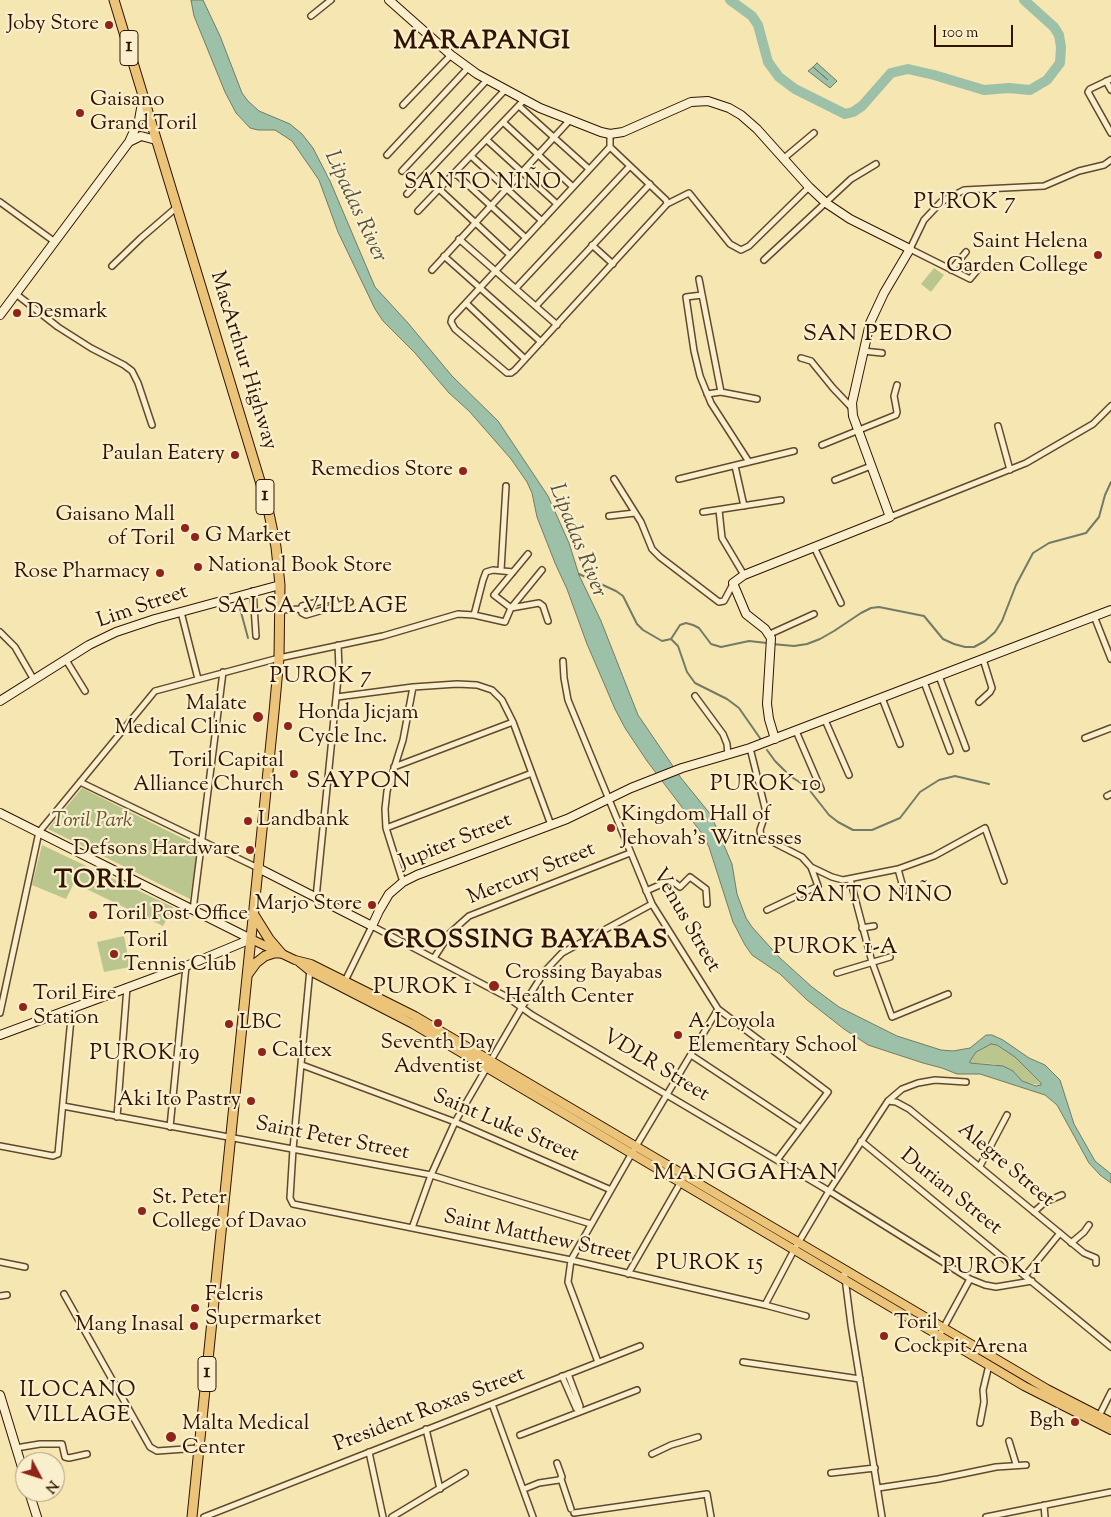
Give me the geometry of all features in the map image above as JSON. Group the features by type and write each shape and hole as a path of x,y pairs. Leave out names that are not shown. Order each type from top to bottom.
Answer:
{"highway":[{"name":"MacArthur Highway","path":"114,0 267,504 276,546 280,585 279,658 192,1517"},
{"path":"254,915 269,939 282,953"},
{"path":"248,974 256,963 265,956 282,953"}],"main road":[{"path":"251,939 416,1016 796,1246 845,1280 1047,1389 1097,1419 1111,1430"},
{"path":"344,984 486,1068 634,1149"},
{"path":"796,1246 844,1270 989,1365 1042,1397 1097,1419 1111,1422"}],"street":[{"path":"311,16 331,0"},
{"path":"389,0 451,55 522,103 554,137 589,169"},
{"path":"403,105 451,55"},
{"path":"387,155 468,68"},
{"path":"402,171 487,80"},
{"path":"1111,90 1109,80 1090,89 1088,92 1111,133"},
{"path":"407,194 505,90"},
{"path":"0,315 129,142 139,120 143,96"},
{"path":"522,103 610,134 623,132 691,102 708,101 729,108 741,115 757,129 808,187 826,203 850,218 970,279 980,267"},
{"path":"418,211 522,103"},
{"path":"432,270 569,120"},
{"path":"503,122 573,187"},
{"path":"784,159 814,133"},
{"path":"610,134 610,147 452,318 451,322 455,329 509,374 513,372 668,204 689,193 730,244 741,250 749,246 808,187"},
{"path":"129,142 141,136 156,140"},
{"path":"487,140 557,204"},
{"path":"610,147 650,184 668,204"},
{"path":"471,156 542,221"},
{"path":"890,517 858,430 852,408 863,351 874,315 884,293 928,214 941,202 954,194 975,189 1044,186 1078,171 1104,165 1111,160"},
{"path":"764,260 857,174 876,164"},
{"path":"516,288 630,166"},
{"path":"455,173 526,238"},
{"path":"536,306 650,184"},
{"path":"440,189 510,255"},
{"path":"0,202 55,242"},
{"path":"112,266 176,207"},
{"path":"460,239 557,324"},
{"path":"592,245 613,264"},
{"path":"951,270 966,252"},
{"path":"444,256 541,342"},
{"path":"699,279 721,392"},
{"path":"16,294 58,327 91,348 124,364 132,371 152,425"},
{"path":"702,295 686,297 700,376 716,411 749,462"},
{"path":"466,303 526,358"},
{"path":"863,351 882,354"},
{"path":"801,358 807,358 811,361 852,408"},
{"path":"822,445 896,415 894,396 897,385"},
{"path":"707,394 721,392 757,400"},
{"path":"614,479 635,513 655,553 721,603 734,583 744,575 1010,470 1049,451 1093,424 1111,406"},
{"path":"998,426 1010,470"},
{"path":"678,478 794,451"},
{"path":"735,466 744,506"},
{"path":"834,480 871,466"},
{"path":"500,570 506,486"},
{"path":"702,512 781,500"},
{"path":"720,510 722,538 744,575"},
{"path":"609,516 635,513"},
{"path":"814,547 841,603"},
{"path":"528,554 494,595 511,608 539,603 543,606 548,621"},
{"path":"474,615 484,576 490,570 513,572"},
{"path":"0,1013 39,832 157,690 279,658 383,636 450,616 465,614 505,622 511,608 542,570"},
{"path":"734,583 746,614 770,640 767,704 775,739"},
{"name":"Lim Street","path":"0,702 102,638 126,628 280,585"},
{"path":"254,591 256,636"},
{"path":"281,610 301,609 302,606 334,598 337,606"},
{"path":"301,609 302,613 306,615 350,602"},
{"name":"Jupiter Street","path":"344,984 389,894 403,882 417,875 580,814 644,782 775,739 1111,610"},
{"path":"181,612 198,679"},
{"path":"770,640 814,614"},
{"path":"1094,616 1111,659"},
{"path":"0,632 15,647 34,680"},
{"path":"316,899 340,668 338,645"},
{"path":"978,702 992,688 983,659"},
{"path":"66,660 85,691"},
{"name":"Venus Street","path":"563,661 568,700 652,904 718,1009 828,1092 801,1128"},
{"path":"193,910 223,672"},
{"path":"939,676 966,748"},
{"path":"924,682 950,751"},
{"path":"337,697 414,687 469,684 492,690 502,700 513,722 551,825"},
{"path":"403,882 386,828 386,800 403,740 414,687"},
{"path":"695,696 723,734 728,754"},
{"path":"882,698 900,744"},
{"path":"825,720 849,775"},
{"path":"394,768 513,722"},
{"path":"1085,738 1111,728"},
{"path":"796,731 821,789"},
{"path":"750,748 765,808 765,815 760,830 761,836 796,853 811,867 838,879 850,879 898,868 934,856 985,828 1004,881"},
{"path":"386,828 532,773"},
{"path":"80,782 258,868"},
{"path":"0,813 251,939"},
{"name":"Mercury Street","path":"434,958 450,933 470,916 630,853"},
{"path":"766,910 818,886 811,867"},
{"name":"VDLR Street","path":"258,868 498,992 970,1279 996,1287 1032,1281"},
{"path":"898,868 904,891"},
{"path":"646,891 671,880 680,887 690,877 706,889 707,904"},
{"path":"850,879 872,962 892,1017 948,994"},
{"path":"412,1228 430,1175 455,1122 545,971 562,953 652,904"},
{"path":"862,928 874,926"},
{"path":"237,932 241,938 238,944"},
{"path":"0,1035 186,966 251,939"},
{"path":"837,973 890,956"},
{"path":"170,1128 186,966"},
{"path":"293,1149 311,968"},
{"path":"117,1117 127,987"},
{"path":"0,1146 53,1156 57,1155 72,1008"},
{"path":"598,1362 568,1282 571,1260 634,1149 718,1009"},
{"path":"691,1055 801,1128 777,1160"},
{"name":"Saint Luke Street","path":"302,1065 455,1122 611,1190"},
{"path":"765,1305 828,1191 888,1101 902,1089 918,1083 936,1080 966,1082"},
{"name":"Alegre Street","path":"888,1101 904,1105 1071,1243 1084,1253 1096,1258 1096,1263"},
{"name":"Saint Peter Street","path":"63,1106 170,1128 430,1175 591,1224"},
{"path":"980,1166 1008,1115"},
{"name":"Durian Street","path":"861,1142 1111,1347"},
{"name":"Saint Matthew Street","path":"293,1149 290,1198 291,1202 296,1205 571,1260 806,1316"},
{"path":"628,1274 683,1179"},
{"path":"1034,1212 1045,1202 1062,1195"},
{"path":"1071,1243 1089,1225"},
{"path":"1025,1276 1060,1233"},
{"path":"0,1262 25,1267"},
{"path":"844,1270 882,1517"},
{"path":"941,1332 970,1279"},
{"path":"64,1294 150,1447 157,1451 199,1448"},
{"path":"0,1296 7,1295"},
{"name":"President Roxas Street","path":"204,1517 640,1346"},
{"path":"743,1362 860,1379"},
{"path":"980,1423 984,1402 983,1390 989,1365"},
{"path":"565,1375 576,1408 579,1411"},
{"path":"520,1435 637,1390"},
{"path":"1097,1419 1111,1392"},
{"path":"0,1395 17,1452"},
{"path":"492,1404 533,1517"},
{"path":"426,1429 440,1489"},
{"path":"652,1454 672,1445 698,1437"},
{"path":"1009,1441 1016,1464"},
{"path":"16,1448 40,1444 62,1444 65,1457 69,1458 87,1454"},
{"path":"369,1452 383,1517"},
{"path":"557,1463 572,1511 707,1494 710,1517"},
{"path":"878,1488 938,1479 996,1466 1026,1465"},
{"path":"831,1473 875,1468"},
{"path":"392,1517 465,1473"},
{"path":"524,1489 540,1483 561,1479"},
{"path":"986,1517 1111,1492"},
{"path":"33,1502 37,1517"},
{"path":"1044,1505 1046,1517"},
{"path":"221,1510 223,1517"}],"green space":[{"path":"934,268 944,275 931,292 921,284"},
{"name":"Toril Park","path":"82,788 198,846 190,899 48,829"},
{"path":"42,845 173,907 163,926 74,883 66,899 32,885"},
{"name":"Toril Tennis Club","path":"124,936 130,967 104,972 97,942"},
{"path":"991,1044 997,1045 1015,1057 1041,1085 1022,1081 1013,1071 994,1064 970,1063 976,1052"}],"shaded area":[{"path":"191,0 203,0 220,36 242,93 259,111 290,124 302,134 313,148 330,181 375,287 452,376 498,421 548,496 569,543 579,575 601,621 638,715 681,778 711,815 732,864 737,894 746,918 752,927 780,958 812,987 839,1007 897,1036 941,1050 953,1051 970,1048 986,1035 992,1035 1003,1040 1029,1058 1045,1065 1060,1080 1074,1124 1095,1161 1111,1174 1111,1183 1089,1163 1057,1105 1045,1095 980,1074 957,1074 868,1045 807,1000 780,974 752,955 733,922 709,847 703,835 647,761 615,709 537,517 532,493 527,482 511,459 469,411 449,393 415,353 383,321 375,309 338,232 319,180 292,141 275,130 250,128 236,113 225,92 194,16","holes":["991,1044 997,1045 1015,1057 1041,1085 1036,1086 1022,1081 1013,1071 1003,1066 970,1063 976,1052"]},
{"path":"817,63 837,81 830,88 808,71"}],"waterway":[{"path":"730,0 752,16 758,25 768,62 779,77 795,89 845,114 853,112 862,106 891,73 908,69 984,90 1009,88 1030,90 1047,80 1060,63 1061,47 1059,35 1054,27 1024,0"},
{"path":"772,644 794,646 807,644 834,631 861,613 871,608 879,607 924,616 943,639 965,647 974,647 985,641 995,632 1002,621 1016,585 1033,553 1049,543 1086,533 1099,517 1111,482"},
{"name":"Lipadas River","path":"579,574 623,596 637,624 643,630 662,641 671,639 680,625 686,623 699,628 711,644 721,647 749,641 767,643"},
{"path":"238,601 248,638"},
{"path":"671,639 678,646 687,672 695,683 727,699 739,708 762,741"},
{"path":"767,750 790,776 807,787 829,815 853,830 872,830 900,818 920,792 939,780 955,776 989,784"}],"place":[{"name":"Joby Store","path":"109,25"},
{"name":"Gaisano Grand Toril","path":"80,113"},
{"name":"Saint Helena Garden College","path":"1098,255"},
{"name":"Desmark","path":"17,313"},
{"name":"Paulan Eatery","path":"235,455"},
{"name":"Remedios Store","path":"463,471"},
{"name":"Gaisano Mall of Toril","path":"185,528"},
{"name":"G Market","path":"195,537"},
{"name":"National Book Store","path":"198,567"},
{"name":"Rose Pharmacy","path":"160,573"},
{"name":"Malate Medical Clinic","path":"258,717"},
{"name":"Honda Jicjam Cycle Inc.","path":"288,726"},
{"name":"Toril Capital Alliance Church","path":"294,774"},
{"name":"Landbank","path":"248,821"},
{"name":"Kingdom Hall of Jehovah's Witnesses","path":"611,828"},
{"name":"Defsons Hardware","path":"250,850"},
{"name":"Marjo Store","path":"372,905"},
{"name":"Toril Post Office","path":"93,915"},
{"name":"Toril Tennis Club","path":"114,954"},
{"name":"Crossing Bayabas Health Center","path":"494,986"},
{"name":"Toril Fire Station","path":"23,1007"},
{"name":"Seventh Day Adventist","path":"438,1023"},
{"name":"LBC","path":"229,1024"},
{"name":"A. Loyola Elementary School","path":"678,1035"},
{"name":"Caltex","path":"262,1052"},
{"name":"Aki Ito Pastry","path":"251,1101"},
{"name":"St. Peter College of Davao","path":"142,1211"},
{"name":"Felcris Supermarket","path":"195,1308"},
{"name":"Mang Inasal","path":"194,1326"},
{"name":"Toril Cockpit Arena","path":"884,1336"},
{"name":"Bgh","path":"1075,1422"},
{"name":"Malta Medical Center","path":"171,1437"}],"district":[{"name":"MARAPANGI","path":"482,44"},
{"name":"SANTO NIÑO","path":"483,184"},
{"name":"PUROK 7","path":"965,204"},
{"name":"SAN PEDRO","path":"878,336"},
{"name":"SALSA VILLAGE","path":"313,608"},
{"name":"PUROK 7","path":"321,678"},
{"name":"SAYPON","path":"359,783"},
{"name":"PUROK 10","path":"766,786"},
{"name":"TORIL","path":"98,883"},
{"name":"SANTO NIÑO","path":"874,897"},
{"name":"CROSSING BAYABAS","path":"526,943"},
{"name":"PUROK 1-A","path":"836,949"},
{"name":"PUROK 1","path":"423,989"},
{"name":"PUROK 19","path":"145,1055"},
{"name":"MANGGAHAN","path":"746,1175"},
{"name":"PUROK 15","path":"710,1265"},
{"name":"PUROK 1","path":"992,1269"},
{"name":"ILOCANO VILLAGE","path":"78,1404"}]}
